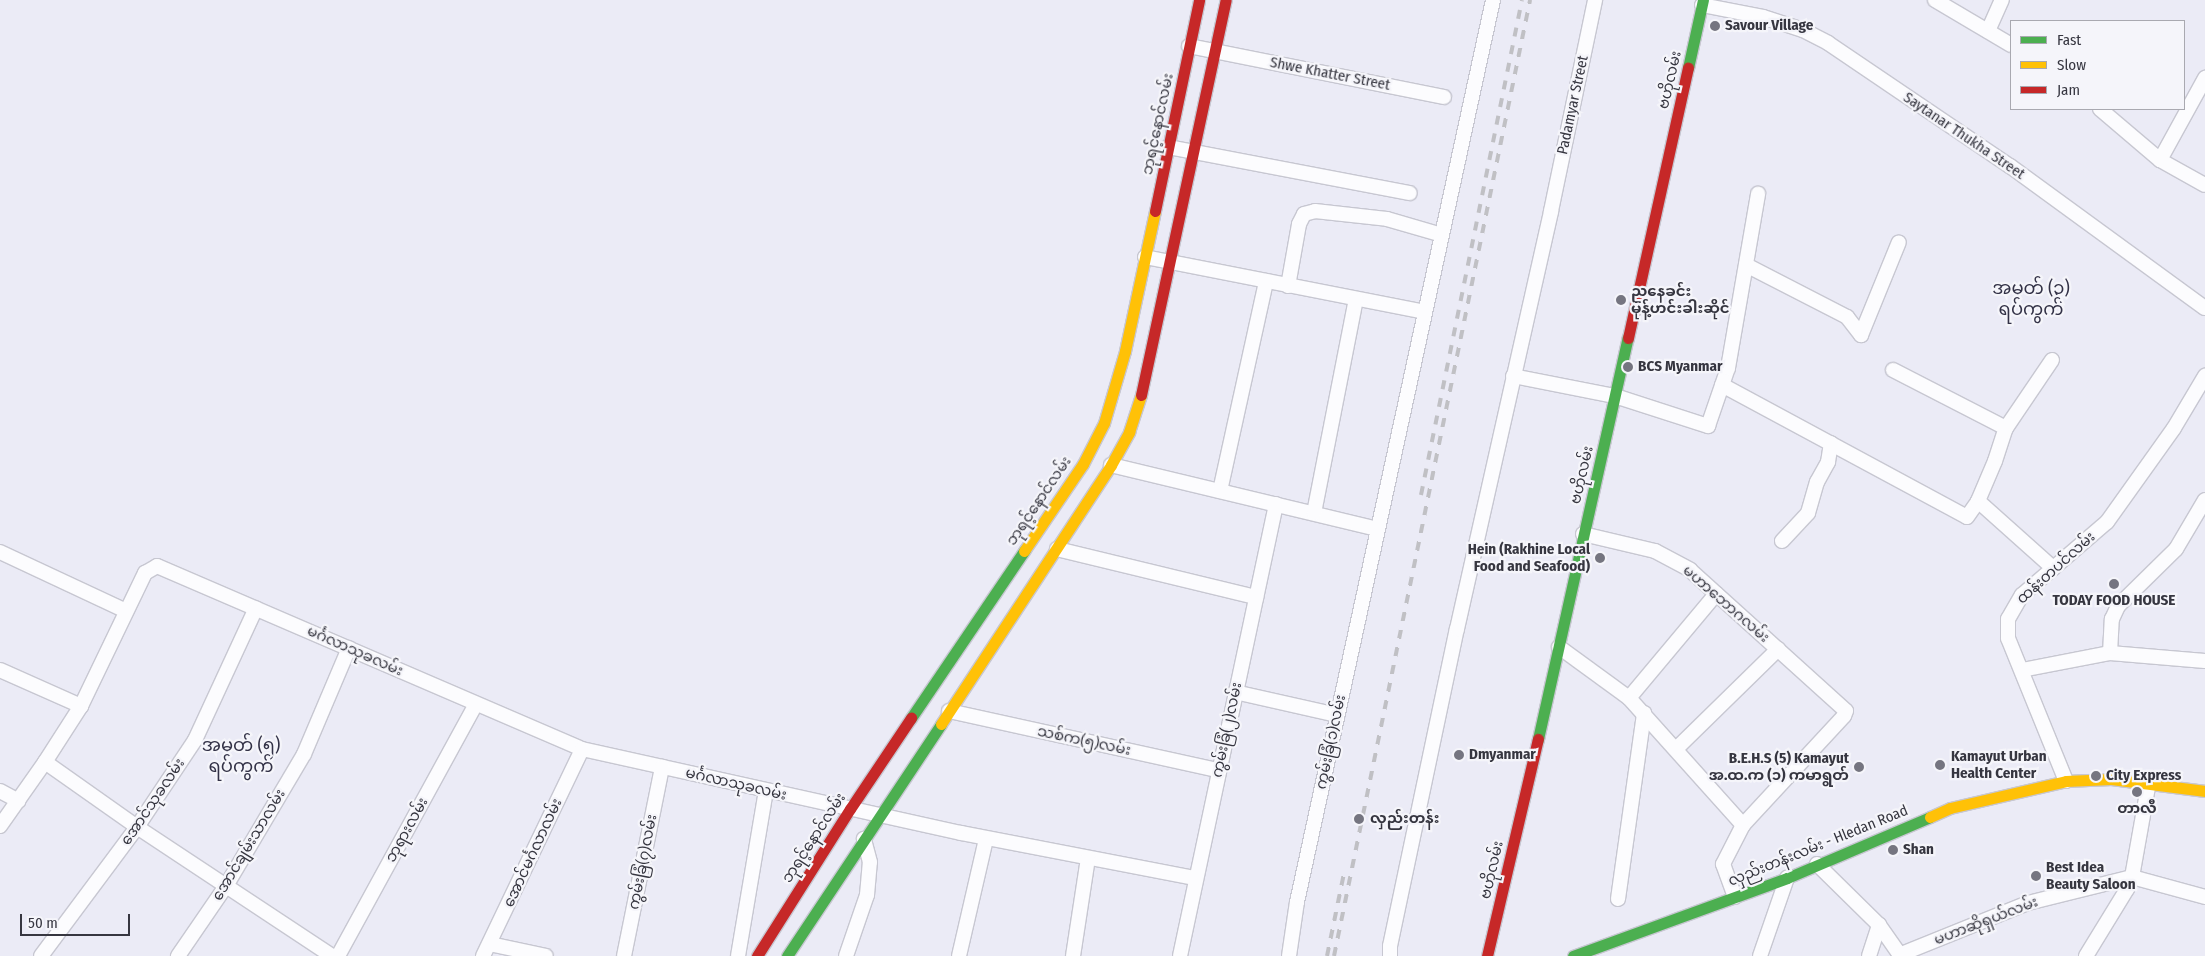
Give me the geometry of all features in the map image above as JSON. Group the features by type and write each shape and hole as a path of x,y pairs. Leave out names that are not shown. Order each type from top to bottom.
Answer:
{"main road":[{"name":"ဘုရင့်နောင်လမ်း","path":"787,956 880,814 930,716 949,711 990,627 1053,536 1083,464 1104,423 1125,351 1199,0"},
{"name":"ဘုရင့်နောင်လမ်း","path":"758,956 850,809 930,716 1053,536 1111,464 1128,432 1143,390 1192,152 1226,0"},
{"name":"ဗဟိုလမ်း","path":"1487,956 1559,647 1702,3"},
{"name":"လှည်းတန်းလမ်း - Hledan Road","path":"1572,956 1787,878 1950,808 2066,781 2111,779 2148,782 2205,791"}],"street":[{"name":"ကွမ်းခြံ(၁)လမ်း","path":"1289,956 1297,902 1493,0"},
{"name":"Padamyar Street","path":"1390,956 1413,837 1513,376 1551,211 1595,0"},
{"path":"1936,0 2010,44"},
{"path":"1988,32 2002,0"},
{"name":"Saytanar Thukha Street","path":"1702,3 1763,17 1803,30 1828,44 2010,166 2205,308"},
{"name":"Shwe Khatter Street","path":"1189,46 1444,97"},
{"path":"2160,160 2205,78"},
{"path":"2101,110 2160,160 2205,185"},
{"path":"1168,148 1410,193"},
{"path":"1513,376 1615,396 1708,426 1728,368 1758,194"},
{"path":"1288,286 1299,224 1304,214 1315,211 1387,219 1442,235"},
{"path":"1746,265 1847,317 1861,335 1899,242"},
{"path":"1145,257 1425,312"},
{"path":"1220,491 1266,282"},
{"path":"1314,513 1356,299"},
{"path":"1722,385 1967,517 1978,501 1995,461 2006,428 2052,360"},
{"path":"1893,370 2006,428"},
{"name":"ထန်းတပင်လမ်း","path":"2066,781 2008,638 2008,619 2022,595 2107,522 2174,428 2205,376"},
{"path":"1782,541 1808,513 1817,482 1828,462 1831,443"},
{"path":"1111,464 1377,529"},
{"path":"2110,653 2112,619 2118,606 2176,548 2205,500"},
{"path":"1978,501 2053,568"},
{"name":"ကွမ်းခြံ(၂)လမ်း","path":"1180,956 1195,878 1276,504"},
{"name":"မဟာဘောဂလမ်း","path":"1583,534 1655,551 1690,570 1778,649 1846,714 1743,825"},
{"path":"1053,536 1256,597"},
{"path":"0,552 126,611"},
{"name":"မင်္ဂလာသုခလမ်း","path":"0,826 19,801 81,706 145,573 157,566 582,749 986,839 1195,878"},
{"path":"1628,698 1716,594"},
{"name":"အောင်သုခလမ်း","path":"41,956 137,827 195,740 256,608"},
{"path":"1559,647 1628,698 1644,713 1743,825 1723,864 1735,897"},
{"name":"အောင်ချမ်းသာလမ်း","path":"178,956 226,886 304,754 349,648"},
{"path":"1676,749 1778,649"},
{"path":"2022,670 2110,653 2205,661"},
{"path":"0,670 81,706"},
{"path":"1235,692 1337,715"},
{"name":"ဘုရားလမ်း","path":"338,956 476,704"},
{"name":"သစ်က(၅)လမ်း","path":"949,711 1218,770"},
{"path":"1618,899 1644,713"},
{"name":"အောင်မင်္ဂလာလမ်း","path":"486,950 582,749"},
{"path":"45,762 137,827 332,956"},
{"name":"ကွမ်းခြံ(၇)လမ်း","path":"624,956 662,767"},
{"path":"2086,956 2127,889 2132,877 2148,782"},
{"path":"0,791 19,801"},
{"path":"738,956 766,791"},
{"path":"846,956 867,896 870,862 864,839"},
{"path":"959,956 986,839"},
{"path":"1073,956 1088,858"},
{"path":"1817,864 1879,925 1900,956"},
{"path":"2132,877 2205,897"},
{"name":"မဟာဆိုရှယ်လမ်း","path":"1900,956 2028,903 2132,877"},
{"path":"1760,956 1787,878"},
{"path":"1869,956 1879,925"},
{"path":"486,950 546,956"}],"railway":[{"path":"1421,495 1522,0"},
{"path":"1334,956 1530,0"},
{"path":"1327,956 1344,873"}],"traffic: fast":[{"path":"1688,68 1703,0"},
{"path":"1538,739 1628,338"},
{"path":"911,718 1024,551"},
{"path":"787,956 941,724"},
{"path":"1573,956 1787,878 1930,817"}],"traffic: slow":[{"path":"1024,551 1083,464 1104,423 1125,351 1155,211"},
{"path":"941,724 1111,465 1129,432 1141,395"},
{"path":"1930,817 1950,808 2066,781 2111,779 2205,791"}],"traffic: jam":[{"path":"1155,211 1199,0"},
{"path":"1141,395 1226,0"},
{"path":"1628,338 1688,68"},
{"path":"757,956 850,809 911,718"},
{"path":"1487,956 1538,739"}],"place":[{"name":"Savour Village","path":"1715,26"},
{"name":"ညနေခင်း မုန့်ဟင်းခါးဆိုင်","path":"1621,300"},
{"name":"BCS Myanmar","path":"1628,367"},
{"name":"Hein (Rakhine Local Food and Seafood)","path":"1600,558"},
{"name":"TODAY FOOD HOUSE","path":"2114,584"},
{"name":"Dmyanmar","path":"1459,755"},
{"name":"Kamayut Urban Health Center","path":"1940,765"},
{"name":"B.E.H.S (5) Kamayut အ.ထ.က (၁) ကမာရွတ်","path":"1859,767"},
{"name":"City Express","path":"2096,776"},
{"name":"တာလီ","path":"2137,792"},
{"name":"လှည်းတန်း","path":"1359,819"},
{"name":"Shan","path":"1893,850"},
{"name":"Best Idea Beauty Saloon","path":"2036,876"}],"district":[{"name":"အမှတ် (၃) ရပ်ကွက်","path":"2031,299"},
{"name":"အမှတ် (၅) ရပ်ကွက်","path":"241,756"}]}
